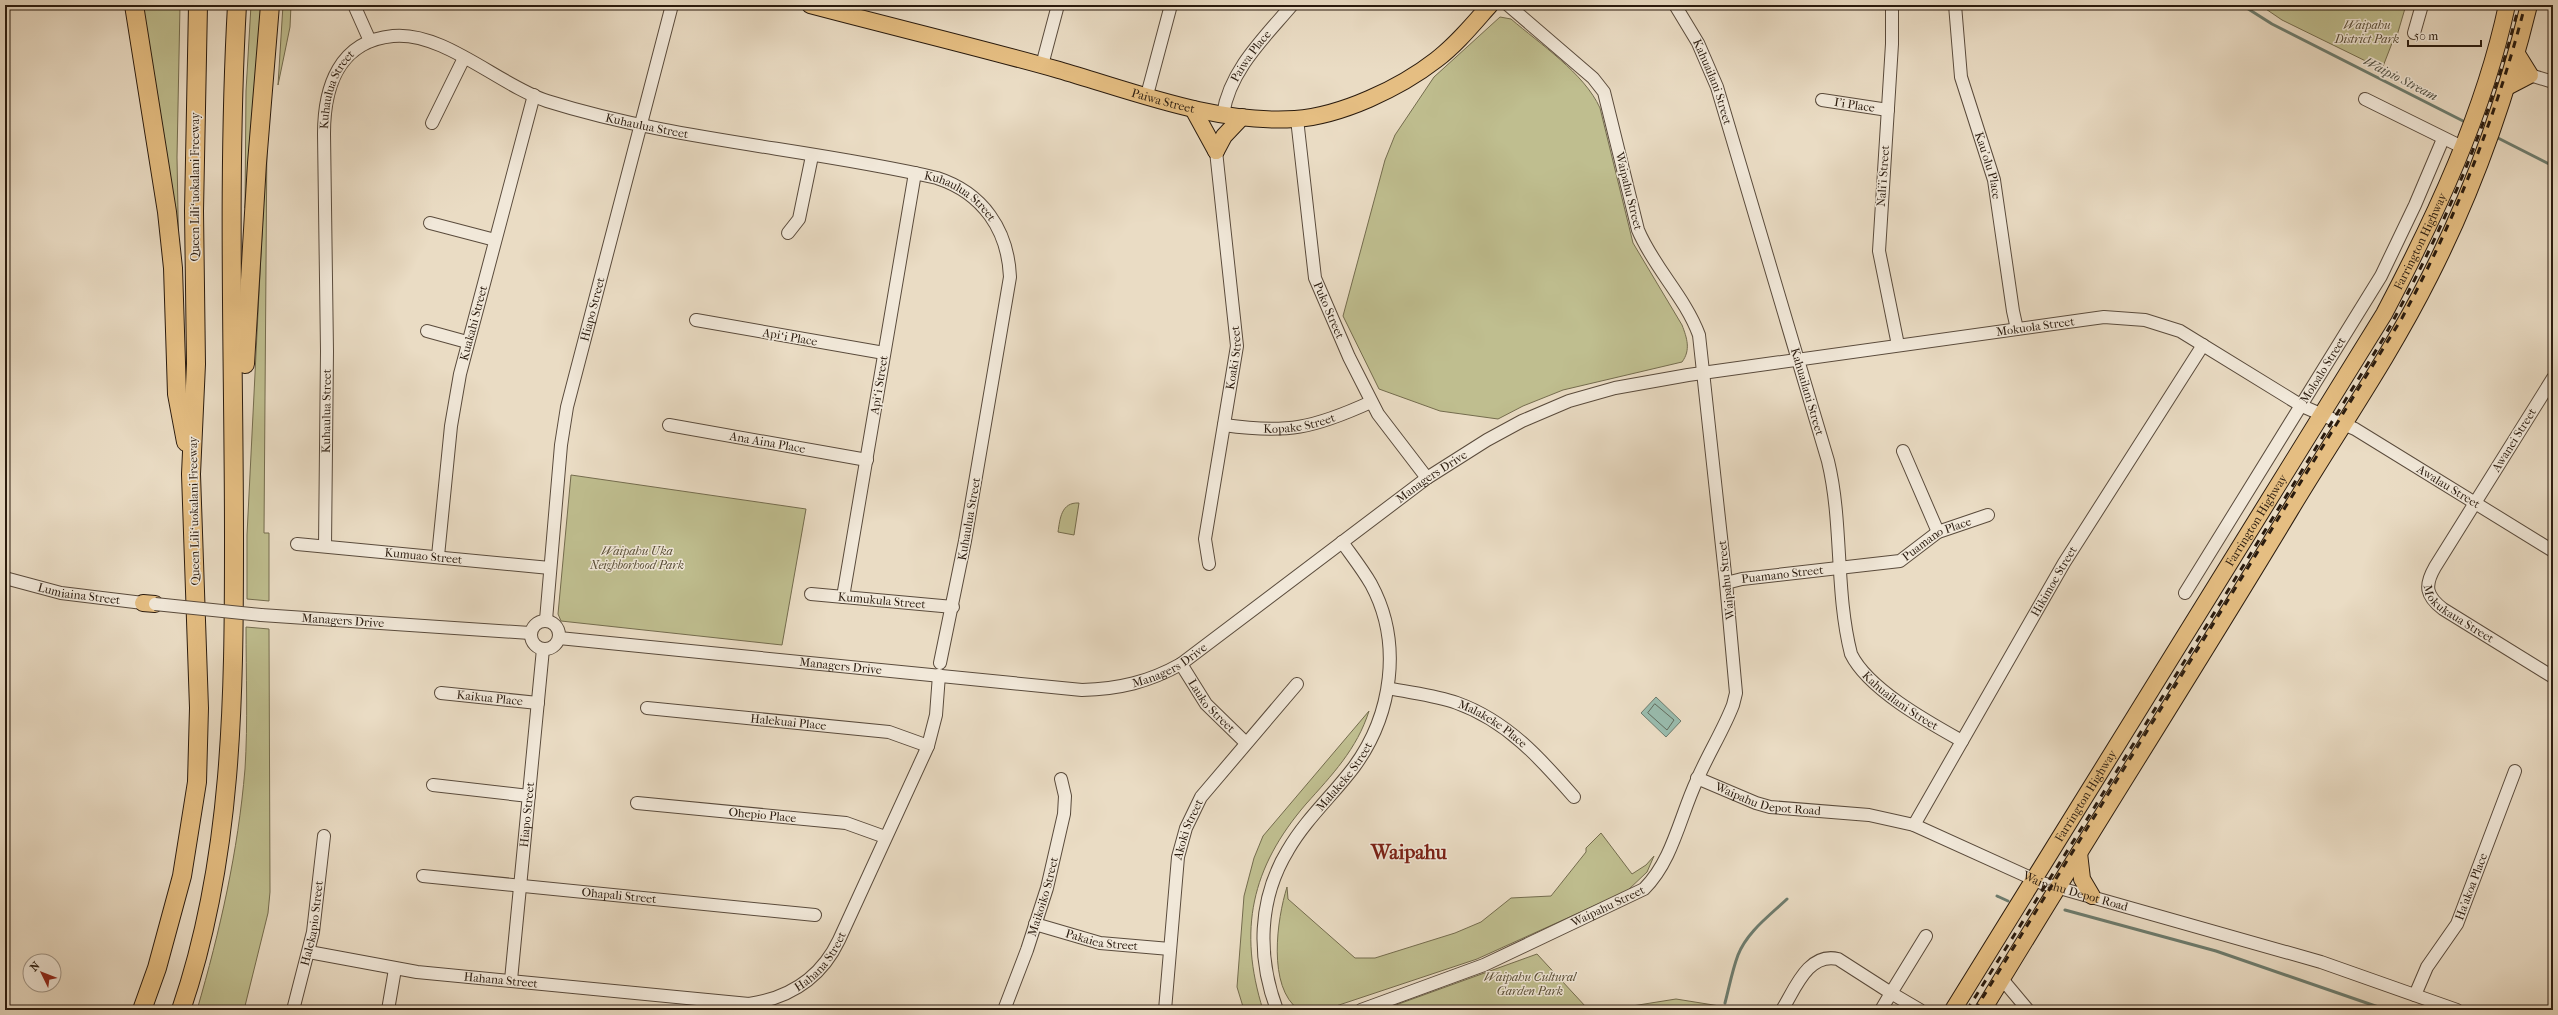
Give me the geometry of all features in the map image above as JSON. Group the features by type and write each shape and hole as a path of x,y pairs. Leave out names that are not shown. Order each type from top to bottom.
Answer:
{"highway":[{"path":"134,5 167,212 173,268 177,394 192,474"},
{"name":"Queen Liliʻuokalani Freeway","path":"142,1010 157,968 182,876 197,782 199,708 192,474 196,364 194,211 198,5"},
{"path":"181,1010 194,972 210,908 222,836 229,773 234,652 233,110 237,5"},
{"path":"234,446 244,390 257,163 270,5"}],"main road":[{"name":"Paiwa Street","path":"810,5 1042,65 1193,109 1242,117 1297,119 1350,105 1390,89 1414,75 1449,49 1490,5"},
{"name":"Farrington Highway","path":"1982,1010 2402,328 2430,276 2484,148 2485,120 2482,93 2507,5"},
{"name":"Farrington Highway","path":"1953,1010 2323,416 2403,278 2426,231 2464,140 2485,120 2507,87 2529,5"},
{"path":"2507,87 2530,75 2517,54"},
{"path":"1193,109 1216,151"},
{"path":"1216,151 1224,136 1242,117"},
{"path":"2079,853 2082,879 2092,896"}],"street":[{"path":"354,5 370,41"},
{"name":"Hiapo Street","path":"546,620 567,407 672,5"},
{"path":"1042,65 1058,5"},
{"path":"1147,95 1170,5"},
{"name":"Paiwa Place","path":"1223,114 1227,96 1242,66 1292,5"},
{"name":"Waipahu Street","path":"1361,1010 1484,965 1644,889 1658,873 1667,855 1697,778 1725,724 1736,693 1701,346 1694,321 1646,248 1638,230 1604,92 1593,78 1508,5"},
{"name":"Kahuailani Street","path":"1675,5 1698,43 1717,88 1831,476 1847,641 1856,664 1875,684 1962,741"},
{"name":"Nali'i Street","path":"1892,5 1892,44 1879,251 1884,282 1898,345"},
{"name":"Kau'olu Place","path":"1955,5 1961,78 1994,180 2012,311 2017,329"},
{"path":"2414,33 2422,5"},
{"name":"Kuhaulua Street","path":"325,546 327,351 324,113 330,86 336,72 352,53 370,41 394,36 416,37 464,58 545,100 641,125 915,173 947,181 978,201 992,217 1001,232 1006,246 1010,264 1009,291 953,607 940,669"},
{"path":"432,123 464,58"},
{"path":"2530,75 2553,82"},
{"name":"Kuakahi Street","path":"438,556 451,426 467,342 534,95"},
{"path":"2365,99 2443,139 2464,140"},
{"name":"I'i Place","path":"1822,100 1888,110"},
{"name":"Puko Street","path":"1297,119 1315,278 1371,402 1427,478"},
{"name":"Moloalo Street","path":"2185,593 2381,276 2415,205 2443,139"},
{"name":"Koaki Street","path":"1209,564 1204,539 1235,366 1237,328 1216,151"},
{"path":"788,233 799,219 812,156"},
{"name":"Apiʻi Street","path":"843,597 915,173"},
{"path":"430,223 495,240"},
{"name":"Mokuola Street","path":"1704,373 2086,319 2122,317 2162,324 2203,345 2302,406 2343,424"},
{"name":"Apiʻi Place","path":"696,320 884,353"},
{"path":"427,331 467,342"},
{"name":"Hikimoe Street","path":"1914,825 2064,563 2203,345"},
{"name":"Managers Drive","path":"559,638 940,669 1082,690 1106,689 1144,681 1181,664 1427,478 1487,440 1543,411 1597,392 1704,373"},
{"name":"Awanei Street","path":"2475,503 2553,378"},
{"name":"Kopake Street","path":"1224,425 1267,430 1299,428 1329,421 1371,402"},
{"name":"Awalau Street","path":"2343,424 2553,551"},
{"name":"Ana Aina Place","path":"669,425 867,460"},
{"path":"1903,451 1938,532"},
{"name":"Mokukaua Street","path":"2475,503 2431,575 2427,590 2430,597 2443,609 2553,677"},
{"name":"Puamano Place","path":"1839,568 1900,562 1938,532 1988,515"},
{"name":"Malakeke Street","path":"1277,1010 1268,985 1264,955 1265,913 1271,888 1278,868 1298,834 1366,751 1377,730 1388,688 1390,652 1383,615 1371,585 1342,542"},
{"name":"Kumuao Street","path":"297,544 438,556 550,568"},
{"name":"Puamano Street","path":"1726,583 1742,579 1839,568"},
{"name":"Lumiaina Street","path":"5,578 39,589 90,597 149,603"},
{"name":"Kumukula Street","path":"811,594 953,607"},
{"name":"Managers Drive","path":"149,603 261,615 530,633"},
{"path":"546,620 557,626 559,638 555,645 543,649 535,645 530,633 534,625 546,620"},
{"name":"Hiapo Street","path":"511,980 543,649"},
{"name":"Lauko Street","path":"1181,664 1206,704 1246,743"},
{"name":"Hahana Street","path":"309,952 395,969 749,1004 782,996 810,979 832,956 885,837 928,746 936,715 940,669"},
{"name":"Akoki Street","path":"1165,1010 1178,857 1186,828 1201,798 1246,743 1298,684"},
{"name":"Malakeke Place","path":"1388,688 1457,703 1491,720 1530,748 1574,797"},
{"name":"Kaikua Place","path":"441,692 538,703"},
{"name":"Halekuai Place","path":"647,708 889,732 928,746"},
{"name":"Ha'akoa Place","path":"2415,995 2427,968 2457,924 2515,771"},
{"name":"Waipahu Depot Road","path":"1697,778 1756,803 1770,807 1868,815 1914,825 2034,880 2058,888 2092,896 2174,922 2321,962 2457,1010"},
{"name":"Maikoiko Street","path":"1004,1010 1047,888 1064,814 1065,796 1061,779"},
{"path":"433,785 529,796"},
{"name":"Ohepio Place","path":"637,803 846,824 885,837"},
{"name":"Halekapio Street","path":"293,1010 309,952 324,836"},
{"name":"Ohapali Street","path":"423,876 520,887 815,915"},
{"name":"Pakaiea Street","path":"1035,924 1100,943 1170,949"},
{"path":"1881,1010 1926,936"},
{"path":"1782,1010 1812,963 1828,957 1838,959 1920,1010"},
{"path":"388,1010 395,969"},
{"path":"2002,978 2028,1010"}],"green space":[{"path":"138,5 180,5 177,157 179,269"},
{"path":"251,5 264,5 245,208 246,91"},
{"path":"283,5 291,5 290,27 278,85"},
{"name":"Waipahu District Park","path":"2260,5 2406,5 2396,39 2394,38 2382,69 2282,20"},
{"path":"1500,17 1511,19 1548,49 1572,71 1593,95 1600,108 1633,243 1682,325 1687,339 1687,348 1682,362 1563,390 1523,406 1498,419 1440,411 1379,389 1343,316 1385,160 1395,135 1434,77"},
{"path":"267,132 264,533 269,533 269,601 247,599 247,535"},
{"name":"Waipahu Uka Neighborhood Park","path":"571,475 806,509 782,645 561,621 558,614"},
{"path":"1079,503 1074,535 1058,532 1062,512 1068,505"},
{"path":"246,627 269,629 270,892 268,913 244,1010 197,1010 227,891 242,800 245,769 247,698"},
{"path":"1369,711 1364,725 1351,749 1343,761 1287,828 1273,852 1262,876 1254,901 1251,927 1251,953 1255,981 1263,1010 1244,1010 1237,987 1244,896 1254,858 1263,836"},
{"path":"1601,833 1632,874 1646,865 1654,856 1647,872 1627,891 1477,959 1327,1009 1299,1010 1289,999 1282,986 1277,952 1280,916 1287,887 1288,899 1355,958 1375,958 1455,933 1481,922 1511,898 1551,896 1586,852 1586,848"},
{"name":"Waipahu Cultural Garden Park","path":"1537,954 1586,1007 1632,1006 1676,999 1726,1007 1725,1010 1382,1010"}],"water":[{"path":"1656,697 1681,721 1666,737 1641,713"}],"waterway":[{"name":"Waipio Stream","path":"2242,5 2272,24 2467,123"},
{"name":"Waipio Stream","path":"2496,137 2553,166"},
{"path":"1997,896 2008,901"},
{"path":"1725,1003 1734,967 1742,947 1759,925 1787,899"},
{"path":"2065,910 2216,951 2387,1010"}],"railway":[{"path":"1967,1010 2081,829 2383,339 2405,299 2444,218 2479,135 2494,92 2519,5"},
{"path":"1975,1010 2402,318 2440,242 2473,165 2502,86 2525,5"}],"district":[{"name":"Waipahu","path":"1409,852"}]}
